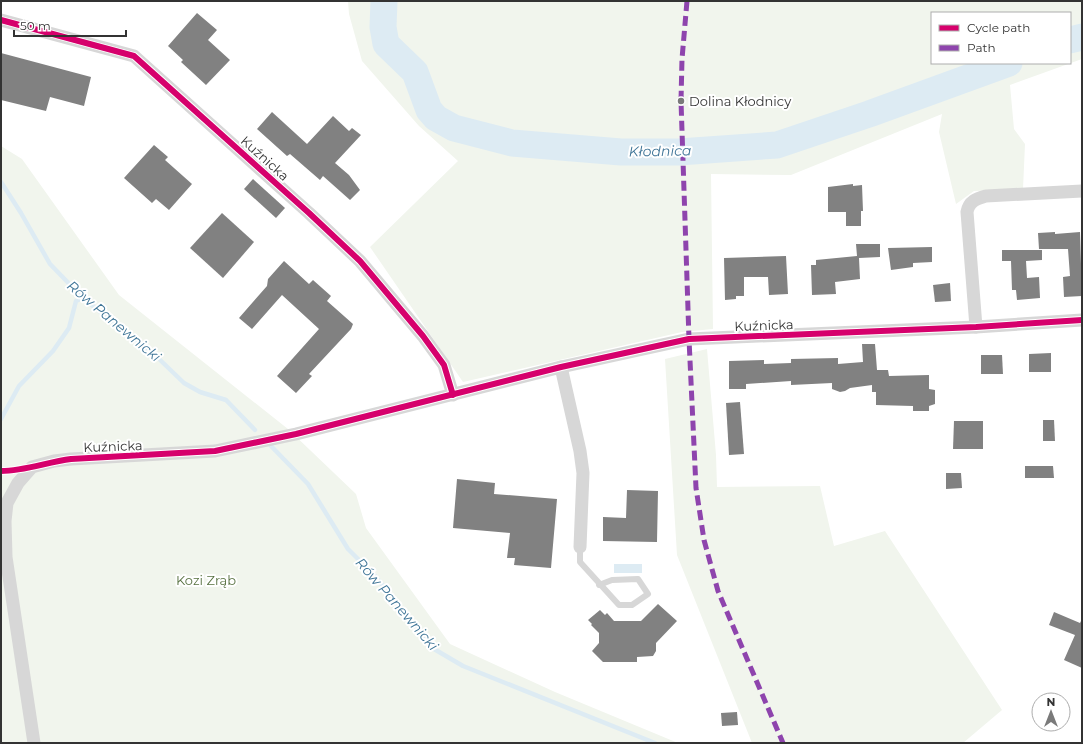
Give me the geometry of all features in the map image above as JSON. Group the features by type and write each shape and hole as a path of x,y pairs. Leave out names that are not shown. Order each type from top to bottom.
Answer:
{"street":[{"name":"Kuźnicka","path":"1,20 134,56 309,213 360,261 423,336 444,366 453,395"},
{"path":"976,327 972,255 967,212 973,200 986,196 1082,191"},
{"name":"Kuźnicka","path":"34,743 4,539 7,503 18,483 32,467 54,461 71,459 215,452 296,434 561,368 689,339 976,327 1082,320"},
{"path":"561,368 580,451 583,473 580,547"}],"lane":[{"path":"580,547 580,562 599,585 619,605 632,605 648,594 638,579 612,580 599,585"}],"green space":[{"path":"348,1 378,1 377,23 379,40 386,54 413,78 427,118 456,135 510,146 566,153 644,158 771,152 830,134 1018,64 1068,64 1010,85 1014,129 1025,144 1023,189 974,191 956,204 939,132 942,114 791,175 711,174 713,329 682,332 463,382 370,247 458,161 419,126 362,61 349,14"},
{"path":"389,1 1082,1 1082,29 1071,34 1071,12 931,12 931,64 992,64 823,126 785,137 737,143 662,148 615,147 532,141 456,124 440,114 430,100 418,70 393,45 390,36"},
{"path":"1082,41 1082,59 1071,63 1071,45"},
{"name":"Kozi Zrąb","path":"1,146 22,159 119,295 288,429 356,494 366,528 450,644 555,692 678,743 1,743"},
{"path":"707,349 716,455 717,487 820,486 834,546 885,531 1002,710 963,743 752,743 677,555 665,359"}],"shaded area":[{"path":"614,564 642,564 642,573 614,573"}],"building":[{"path":"197,13 217,30 208,40 230,60 206,85 181,62 183,60 168,46"},
{"path":"1,53 91,77 84,106 50,97 46,111 1,100"},
{"path":"272,112 307,144 333,116 349,131 352,128 361,135 335,163 349,175 360,190 350,200 323,176 320,180 290,154 287,156 257,129"},
{"path":"154,145 168,157 165,160 192,184 169,210 156,199 152,203 124,178"},
{"path":"253,179 285,208 276,218 244,189"},
{"path":"853,184 853,186 862,185 863,211 861,211 861,226 846,226 846,212 828,212 828,187"},
{"path":"222,213 254,242 223,278 190,248"},
{"path":"1055,232 1055,234 1080,232 1082,296 1064,297 1063,277 1070,276 1068,249 1039,249 1038,233"},
{"path":"856,244 880,244 880,257 859,258 860,279 835,282 836,294 812,295 811,265 816,265 816,260 857,256"},
{"path":"932,247 932,262 913,263 913,267 891,270 888,248"},
{"path":"1002,250 1042,250 1042,260 1026,261 1027,278 1039,277 1040,298 1017,300 1016,290 1012,290 1011,261 1002,261"},
{"path":"786,256 788,294 769,295 768,277 744,277 744,296 736,296 736,299 725,300 724,258"},
{"path":"284,261 309,284 313,280 331,296 327,301 353,324 351,329 309,374 312,376 296,393 277,376 319,329 282,295 252,329 239,318 267,286 268,279"},
{"path":"950,283 951,301 935,302 933,285"},
{"path":"862,344 875,344 877,370 888,370 889,376 929,375 929,389 935,390 935,404 929,406 929,411 913,411 913,406 876,405 876,392 872,392 872,385 850,388 840,392 832,389 832,383 791,385 791,381 746,384 746,389 729,389 729,361 764,360 764,364 791,363 791,359 838,358 838,364 863,362"},
{"path":"1051,353 1051,372 1029,372 1029,354"},
{"path":"981,355 1002,355 1003,374 981,374"},
{"path":"740,402 744,454 729,455 726,403"},
{"path":"1043,420 1054,420 1055,441 1043,441"},
{"path":"954,421 983,421 983,449 953,449"},
{"path":"1025,466 1053,466 1054,478 1025,478"},
{"path":"946,473 961,473 962,488 946,489"},
{"path":"457,479 495,483 494,494 557,499 551,568 514,565 515,558 507,558 510,533 453,528"},
{"path":"627,490 658,491 657,542 603,541 603,517 626,518"},
{"path":"658,604 677,621 656,643 656,651 653,656 637,657 637,662 603,662 592,651 599,643 599,633 588,620 600,610 605,615 607,613 614,621 641,621"},
{"path":"1054,612 1080,623 1082,619 1082,668 1064,660 1075,635 1049,625"},
{"path":"737,712 738,725 722,726 721,713"}],"waterway":[{"name":"Kłodnica","path":"384,1 383,27 386,44 415,72 429,110 436,118 454,128 512,143 621,152 679,152 777,145 869,114 1006,64"},
{"name":"Kłodnica","path":"1071,40 1082,37"},
{"name":"Rów Panewnicki","path":"1,182 21,213 50,264 83,298 157,357 184,383 200,392 226,400 255,430"},
{"path":"1,419 19,386 53,351 69,328 76,301 83,298"},
{"name":"Rów Panewnicki","path":"271,446 308,484 348,549 375,576 434,649 463,666 655,743"}],"marked path":[{"path":"687,1 682,59 681,101 689,339 696,488 704,540 718,591 783,743"}],"cycle path":[{"path":"1,20 134,56 309,213 360,261 423,336 444,365 453,395"},
{"path":"1,471 19,470 71,459 215,451 296,434 561,367 689,339 976,327 1082,320"}],"place":[{"name":"Dolina Kłodnicy","path":"681,101"}]}
